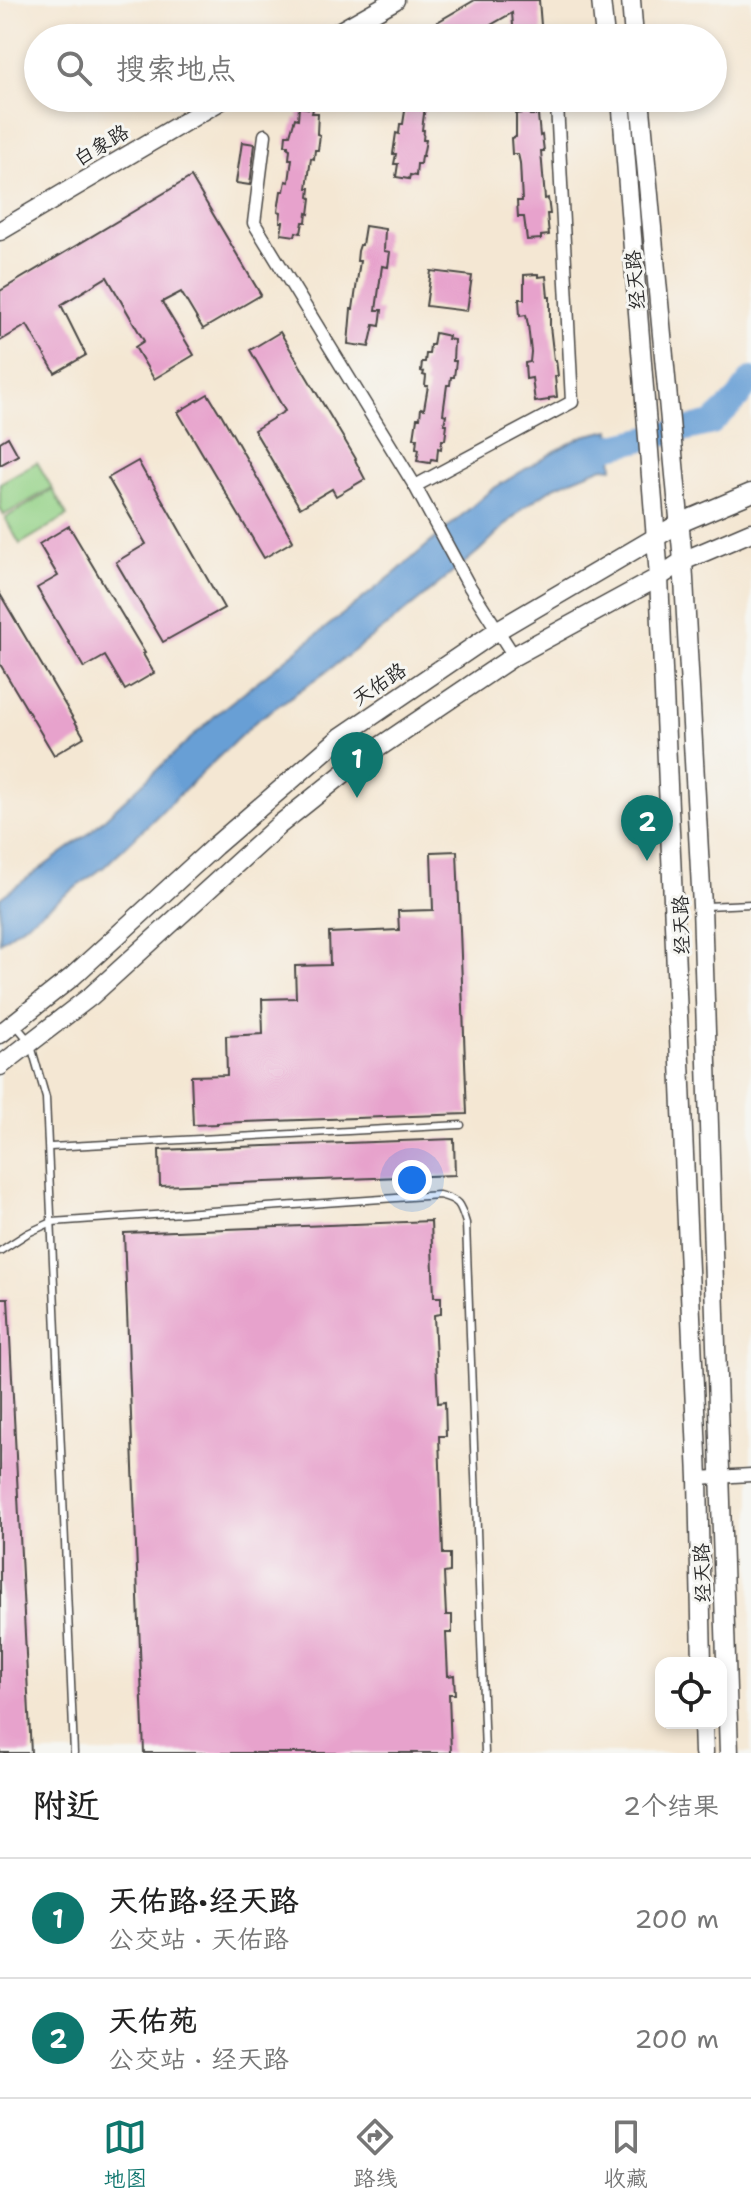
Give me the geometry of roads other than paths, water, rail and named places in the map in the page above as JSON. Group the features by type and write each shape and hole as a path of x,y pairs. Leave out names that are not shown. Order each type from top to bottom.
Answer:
{"main road":[{"path":"353,24 395,0"},
{"path":"601,0 604,24"},
{"path":"613,0 615,24"},
{"path":"631,0 633,24"},
{"path":"641,0 642,24"},
{"name":"白象路","path":"0,231 201,112"},
{"path":"615,112 628,187"},
{"name":"经天路","path":"622,112 657,537 698,1478 702,1657"},
{"name":"经天路","path":"643,112 683,561 702,906 729,1753"},
{"name":"天佑路","path":"7,1029 72,977 215,846 341,737 498,630 680,523 751,493"},
{"path":"0,1066 91,996 279,825 363,758 514,656 683,561 751,532"},
{"path":"703,1729 704,1753"}],"street":[{"path":"415,486 572,402 557,112"},
{"path":"265,135 254,223 415,486 468,584 514,656"},
{"path":"698,1478 751,1475"}],"lane":[{"path":"702,906 751,904"},
{"path":"7,1029 30,1042 46,1098 74,1753"},
{"path":"50,1147 461,1125"},
{"path":"0,1251 52,1222 439,1195 453,1198 461,1206 466,1223 485,1753"}],"water":[{"path":"610,430 613,468 603,467 554,487 523,508 479,551 391,623 255,722 104,867 0,942 0,898 88,834 220,711 395,573 491,490 583,436"}],"waterway":[{"path":"581,454 712,423 738,398 751,379"}],"place":[{"name":"天佑路·经天路","path":"357,798"},
{"name":"天佑苑","path":"647,861"}]}
